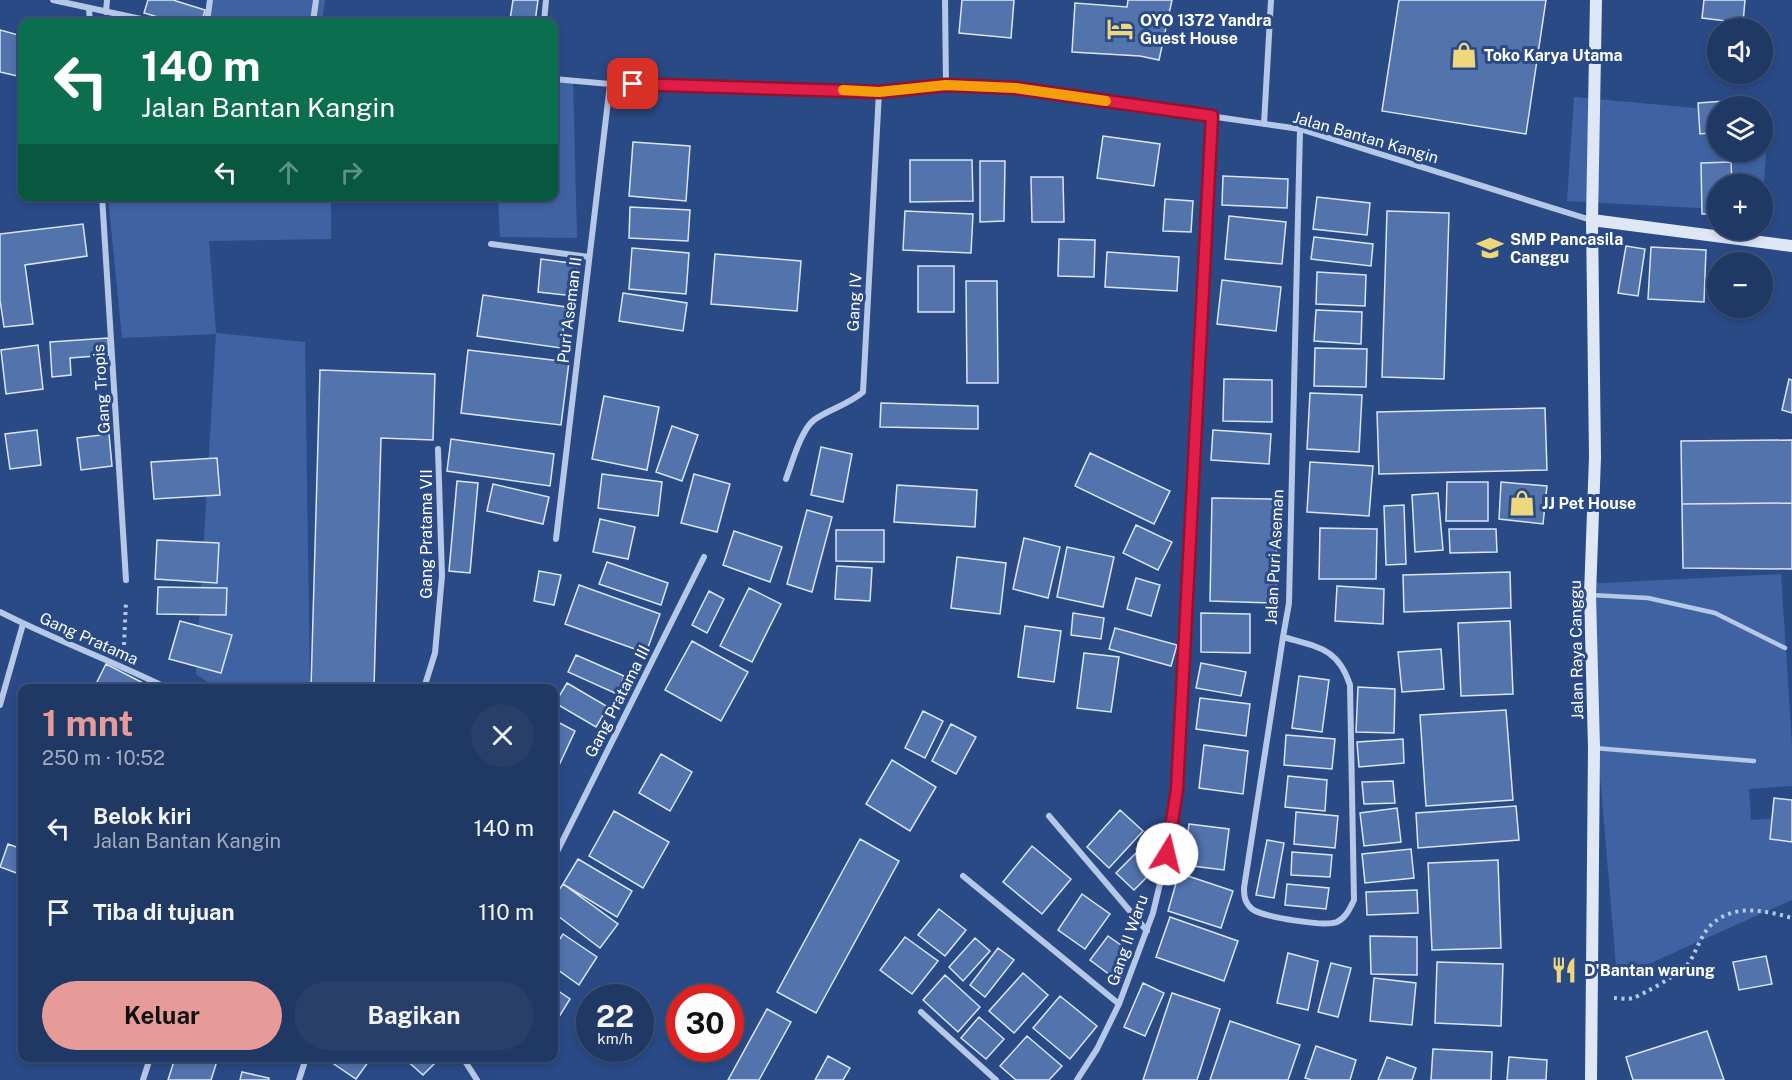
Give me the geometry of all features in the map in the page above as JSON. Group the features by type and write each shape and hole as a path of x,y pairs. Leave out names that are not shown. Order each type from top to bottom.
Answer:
{"main road":[{"name":"Jalan Raya Canggu","path":"1591,1080 1594,748 1590,596 1595,457 1592,220 1596,0"},
{"path":"1592,220 1792,246"}],"street":[{"path":"53,0 135,18"},
{"path":"106,12 107,0"},
{"path":"208,18 210,0"},
{"path":"314,18 316,0"},
{"path":"544,18 546,0"},
{"path":"945,0 946,85"},
{"path":"1264,124 1271,0"},
{"path":"89,9 90,18"},
{"name":"Jalan Bantan Kangin","path":"558,79 610,84 879,92 946,85 1015,88 1300,129 1592,220"},
{"name":"Puri Aseman II","path":"556,539 610,84"},
{"name":"Gang IV","path":"786,479 807,426 815,419 854,400 863,392 879,92"},
{"name":"Gang II Waru","path":"1077,1080 1097,1049 1119,1004 1154,914 1167,854 1177,789 1212,116"},
{"name":"Jalan Puri Aseman","path":"1283,638 1314,646 1336,657 1346,671 1350,685 1354,900 1348,912 1337,922 1321,923 1267,917 1252,909 1245,900 1246,877 1283,638 1289,603 1300,129"},
{"name":"Gang Tropis","path":"102,201 126,580"},
{"path":"491,244 589,257"},
{"name":"Gang Pratama VII","path":"425,684 435,653 442,576 438,449"},
{"name":"Gang Pratama III","path":"558,850 704,557"},
{"name":"Gang Pratama","path":"0,612 23,624 124,666 159,684"},
{"path":"0,705 23,624"},
{"path":"1049,816 1147,931"},
{"path":"963,876 1119,1004"},
{"path":"921,1012 996,1080"},
{"path":"143,1080 149,1062"},
{"path":"299,1080 305,1062"},
{"path":"466,1062 477,1080"}],"lane":[{"path":"1590,596 1648,598 1715,613 1785,648"},
{"path":"1594,748 1754,761"}],"path":[{"path":"124,666 126,580"},
{"path":"1593,996 1631,999 1661,983 1687,966 1708,928 1725,914 1746,910 1772,912 1792,918"}],"shaded area":[{"path":"207,0 325,0 323,18 205,18"},
{"path":"558,77 573,78 577,238 500,237 498,201 558,201"},
{"path":"1574,97 1707,109 1707,162 1765,162 1765,174 1707,174 1707,208 1567,201"},
{"path":"108,201 331,201 331,239 209,241 216,333 305,342 310,684 210,684 196,674 216,334 122,338"},
{"path":"1781,574 1792,744 1792,786 1749,789 1751,820 1792,817 1792,900 1617,978 1584,584"}],"building":[{"path":"148,0 173,0 205,10 203,18 161,18 144,13"},
{"path":"513,0 538,0 536,18 510,18"},
{"path":"962,0 1014,0 1011,38 959,33"},
{"name":"OYO 1372 Yandra Guest House","path":"1128,0 1172,0 1159,60 1140,56 1072,52 1075,3 1127,7"},
{"name":"Toko Karya Utama","path":"1399,0 1546,0 1526,134 1382,111"},
{"path":"1704,0 1745,0 1743,18 1702,18"},
{"path":"0,30 18,35 18,76 0,72"},
{"path":"1707,102 1707,133 1700,134 1698,103"},
{"path":"1103,136 1160,144 1154,186 1097,178"},
{"path":"633,142 690,146 686,201 629,196"},
{"path":"910,160 972,160 973,201 910,202"},
{"path":"980,161 1005,161 1004,221 980,222"},
{"path":"1731,162 1732,174 1707,174 1707,214 1702,214 1701,163"},
{"path":"1223,176 1288,179 1287,208 1222,205"},
{"path":"1031,177 1063,177 1064,222 1032,222"},
{"path":"1317,197 1370,203 1367,235 1313,229"},
{"path":"1165,199 1193,201 1191,232 1163,231"},
{"path":"630,207 690,210 688,241 629,238"},
{"path":"905,211 973,214 971,253 903,250"},
{"path":"1387,211 1449,213 1444,379 1382,377"},
{"path":"1229,216 1286,222 1282,264 1225,259"},
{"path":"83,224 87,256 25,265 33,324 4,327 0,300 0,234"},
{"path":"1314,237 1373,244 1371,266 1311,259"},
{"path":"1059,239 1095,240 1094,277 1058,276"},
{"path":"1626,246 1645,249 1638,296 1618,293"},
{"path":"1651,247 1706,250 1704,302 1648,299"},
{"path":"632,248 689,253 686,294 629,289"},
{"path":"1107,252 1179,257 1177,291 1105,287"},
{"path":"715,254 801,261 797,311 711,304"},
{"path":"541,259 577,264 574,296 538,292"},
{"path":"918,266 954,266 954,312 918,312"},
{"path":"1317,272 1366,275 1365,306 1316,304"},
{"path":"1222,280 1281,287 1276,331 1217,324"},
{"path":"966,281 997,281 998,383 967,383"},
{"path":"623,293 687,303 683,331 619,321"},
{"path":"483,295 566,307 561,348 477,336"},
{"path":"1316,310 1362,312 1361,344 1314,341"},
{"path":"108,338 109,355 70,358 71,375 52,377 50,342"},
{"path":"38,345 43,389 6,394 1,350"},
{"path":"1315,348 1367,349 1366,387 1314,386"},
{"path":"468,350 569,362 561,425 461,413"},
{"path":"320,370 435,374 433,440 381,438 374,684 311,684"},
{"path":"1224,379 1272,380 1272,422 1223,421"},
{"path":"1789,379 1792,380 1792,413 1782,410"},
{"path":"1310,393 1362,395 1359,452 1307,449"},
{"path":"604,396 659,407 647,470 592,459"},
{"path":"881,403 978,406 978,429 880,427"},
{"path":"1545,408 1547,470 1379,474 1377,412"},
{"path":"672,426 698,435 682,481 656,472"},
{"path":"37,430 41,465 10,469 5,434"},
{"path":"1213,430 1271,434 1269,464 1211,460"},
{"path":"109,434 112,466 81,470 77,438"},
{"path":"451,439 554,454 550,486 447,471"},
{"path":"1792,440 1792,503 1682,504 1681,441"},
{"path":"821,447 852,454 843,502 811,495"},
{"path":"1090,453 1170,491 1154,524 1075,486"},
{"path":"217,458 220,495 154,499 151,462"},
{"path":"1310,462 1373,466 1369,516 1307,512"},
{"path":"602,474 662,482 658,516 598,508"},
{"path":"694,474 730,484 717,532 681,523"},
{"path":"457,481 478,483 470,573 449,571"},
{"path":"1447,482 1488,482 1488,521 1446,521"},
{"name":"JJ Pet House","path":"1501,482 1547,486 1543,524 1499,519"},
{"path":"493,484 549,497 543,524 487,511"},
{"path":"897,485 977,490 975,527 894,522"},
{"path":"1438,493 1443,550 1415,552 1412,495"},
{"path":"1212,498 1277,499 1276,603 1210,601"},
{"path":"1792,503 1792,569 1683,568 1682,504"},
{"path":"1404,505 1406,564 1386,565 1384,506"},
{"path":"807,510 832,517 812,592 787,584"},
{"path":"600,519 635,527 628,559 593,552"},
{"path":"1136,525 1172,542 1158,570 1123,553"},
{"path":"1320,528 1377,529 1376,579 1319,579"},
{"path":"1449,529 1496,529 1497,552 1450,553"},
{"path":"836,530 884,530 884,562 836,561"},
{"path":"734,531 782,547 770,582 723,565"},
{"path":"1024,538 1060,547 1048,598 1013,589"},
{"path":"157,540 219,543 217,583 155,579"},
{"path":"1067,547 1114,557 1103,607 1057,597"},
{"path":"957,557 1006,563 1000,614 951,608"},
{"path":"607,562 668,583 661,605 599,584"},
{"path":"837,566 872,568 870,601 835,599"},
{"path":"539,571 561,575 554,605 534,601"},
{"path":"1510,572 1511,608 1404,612 1403,575"},
{"path":"1136,578 1160,585 1151,616 1127,609"},
{"path":"579,585 660,614 646,653 565,624"},
{"path":"1337,586 1384,589 1383,624 1335,621"},
{"path":"158,587 227,588 226,615 157,614"},
{"path":"749,588 781,604 752,662 720,646"},
{"path":"709,591 724,599 707,633 692,625"},
{"path":"1073,613 1104,618 1101,639 1071,635"},
{"path":"1201,613 1250,614 1250,653 1201,652"},
{"path":"180,621 232,635 221,673 169,659"},
{"path":"1510,621 1513,694 1461,696 1458,623"},
{"path":"1025,626 1061,631 1054,682 1018,677"},
{"path":"1115,628 1177,645 1171,666 1109,649"},
{"path":"692,641 748,672 721,721 665,690"},
{"path":"1441,649 1444,689 1402,692 1398,652"},
{"path":"1084,653 1119,657 1111,712 1077,708"},
{"path":"576,655 624,676 617,694 568,672"},
{"path":"1201,663 1246,672 1241,696 1196,688"},
{"path":"106,664 145,684 96,684"},
{"path":"1299,676 1329,680 1322,732 1292,728"},
{"path":"567,683 608,707 596,727 558,705 558,698"},
{"path":"1358,687 1395,689 1394,733 1356,732"},
{"path":"1200,698 1250,704 1246,736 1196,729"},
{"path":"1506,710 1513,800 1426,806 1420,715"},
{"path":"923,711 943,721 925,758 905,748"},
{"path":"558,722 575,731 558,767"},
{"path":"951,724 976,737 956,774 932,761"},
{"path":"1286,735 1335,739 1332,769 1284,765"},
{"path":"1403,739 1404,763 1359,767 1357,742"},
{"path":"1204,745 1248,751 1243,794 1199,788"},
{"path":"661,754 692,772 670,811 639,793"},
{"path":"892,760 936,787 910,831 866,804"},
{"path":"1288,776 1327,780 1325,811 1285,807"},
{"path":"1393,781 1395,803 1364,804 1362,782"},
{"path":"1774,798 1792,800 1792,842 1770,839"},
{"path":"1516,806 1519,840 1418,848 1416,813"},
{"path":"1397,808 1401,842 1364,846 1360,813"},
{"path":"1120,810 1143,831 1109,868 1087,847"},
{"path":"614,811 669,842 643,888 589,856"},
{"path":"1296,812 1338,816 1335,848 1294,844"},
{"path":"1189,824 1229,829 1224,870 1184,865"},
{"path":"860,839 899,861 816,1013 777,992"},
{"path":"1267,840 1284,843 1274,898 1256,895"},
{"path":"8,844 18,848 18,874 0,867"},
{"path":"1032,846 1071,879 1042,914 1003,882"},
{"path":"1141,848 1159,865 1134,890 1116,873"},
{"path":"1411,849 1414,878 1365,883 1362,854"},
{"path":"1292,852 1332,855 1330,877 1291,875"},
{"path":"578,859 632,891 617,917 563,884"},
{"path":"1498,860 1501,948 1432,950 1428,863"},
{"path":"1179,873 1233,891 1221,928 1168,911"},
{"path":"563,884 618,924 600,948 558,916 558,891"},
{"path":"1287,884 1329,888 1326,909 1285,905"},
{"path":"1417,890 1418,913 1367,915 1366,892"},
{"path":"1082,894 1110,914 1085,949 1058,930"},
{"path":"939,909 966,930 945,956 918,935"},
{"path":"1170,917 1238,941 1224,981 1156,957"},
{"path":"563,934 597,957 580,984 558,970 558,942"},
{"path":"1108,936 1128,950 1110,975 1090,960"},
{"path":"1370,936 1417,937 1417,975 1371,974"},
{"path":"905,937 938,961 912,994 880,970"},
{"path":"975,938 990,951 963,981 949,967"},
{"path":"998,948 1014,960 985,997 970,985"},
{"path":"1288,953 1318,961 1308,1010 1277,1003"},
{"path":"1766,956 1772,984 1739,990 1733,962"},
{"path":"1437,962 1503,964 1501,1026 1435,1023"},
{"path":"1331,963 1351,968 1338,1017 1318,1012"},
{"path":"1023,973 1048,995 1014,1033 989,1011"},
{"path":"945,975 980,1007 958,1032 923,1000"},
{"path":"1374,978 1416,983 1412,1025 1370,1021"},
{"path":"1143,983 1164,993 1145,1036 1124,1027"},
{"path":"558,991 570,999 558,1018"},
{"path":"1172,993 1220,1009 1197,1080 1143,1080"},
{"path":"1060,996 1097,1026 1070,1059 1033,1028"},
{"path":"767,1009 791,1022 759,1080 728,1080 738,1062 744,1062 744,1051"},
{"path":"979,1017 1004,1039 986,1059 961,1038"},
{"path":"1230,1021 1300,1045 1288,1080 1210,1080"},
{"path":"1707,1031 1724,1080 1633,1080 1626,1057"},
{"path":"1027,1036 1062,1066 1049,1080 1016,1080 1000,1066"},
{"path":"1316,1046 1356,1060 1350,1080 1305,1078"},
{"path":"1433,1049 1492,1052 1491,1080 1431,1080"},
{"path":"828,1056 850,1068 843,1080 815,1080"},
{"path":"1387,1057 1416,1068 1412,1080 1378,1080"},
{"path":"1509,1057 1547,1060 1546,1080 1507,1080"},
{"path":"174,1062 217,1062 211,1080 168,1080"},
{"path":"331,1062 368,1062 356,1079"},
{"path":"408,1062 436,1062 423,1075"},
{"path":"242,1072 269,1078 269,1080 240,1080"}],"slow traffic":[{"path":"843,90 879,92 946,85 1015,88 1106,101"}],"place":[{"name":"OYO 1372 Yandra Guest House","path":"1120,29"},
{"name":"Toko Karya Utama","path":"1464,55"},
{"name":"SMP Pancasila Canggu","path":"1490,248"},
{"name":"JJ Pet House","path":"1522,503"},
{"name":"D'Bantan warung","path":"1564,970"}],"route":[{"path":"633,84 879,92 946,85 1015,88 1212,116 1177,789 1167,854"}]}
